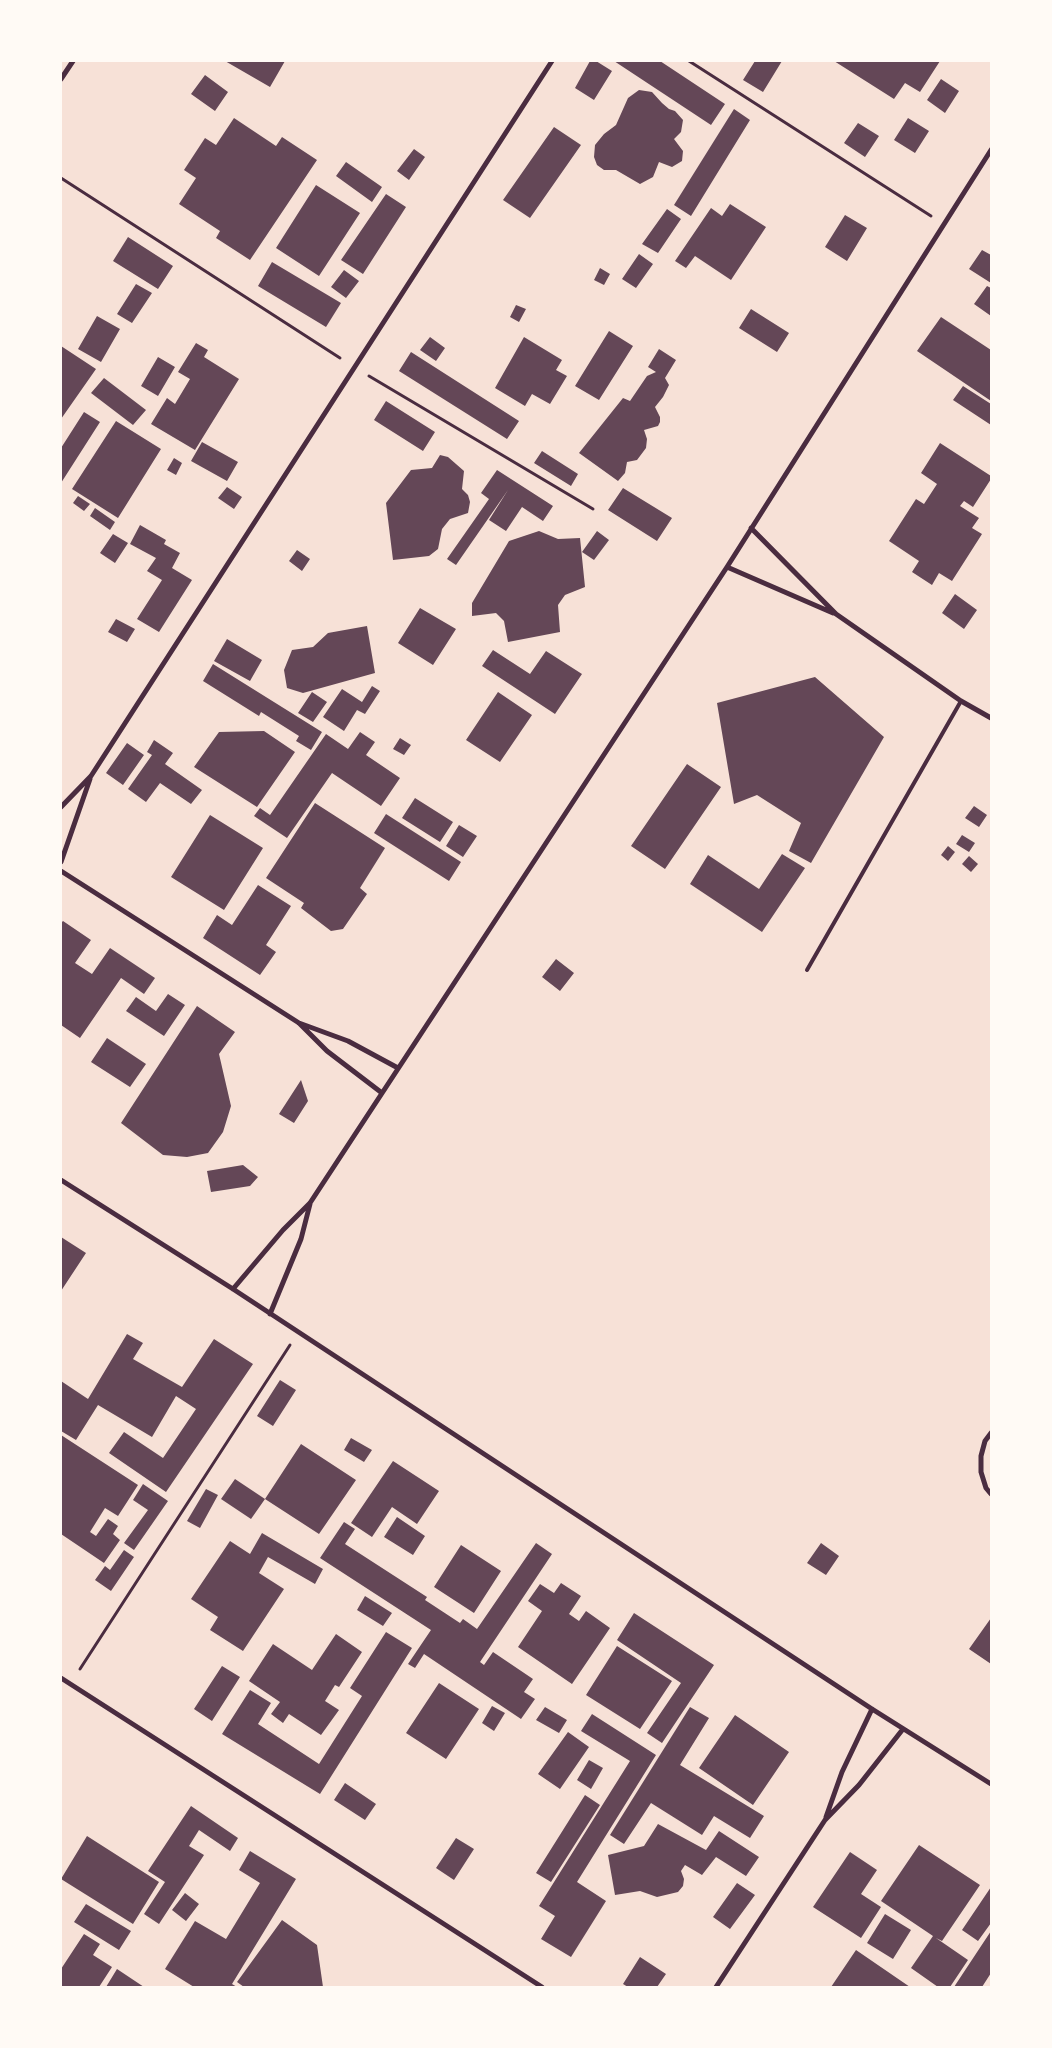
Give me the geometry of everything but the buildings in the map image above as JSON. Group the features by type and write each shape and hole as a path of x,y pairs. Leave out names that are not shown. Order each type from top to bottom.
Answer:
{"street":[{"path":"61,79 72,61"},
{"path":"61,807 91,776 552,61"},
{"path":"233,1289 283,1230 310,1203 727,567 991,150"},
{"path":"751,528 836,614 961,700 991,718"},
{"path":"727,567 836,614"},
{"path":"61,862 91,776"},
{"path":"61,871 299,1023 348,1041 398,1068"},
{"path":"299,1023 327,1051 382,1093"},
{"path":"61,1180 233,1289 872,1709 991,1784"},
{"path":"270,1314 301,1240 310,1203"},
{"path":"991,1433 985,1441 980,1456 980,1472 986,1488 991,1494"},
{"path":"61,1678 542,1987"},
{"path":"825,1820 842,1772 872,1709"},
{"path":"716,1987 825,1820 859,1785 903,1729"}],"lane":[{"path":"807,970 961,700"}],"path":[{"path":"689,61 944,224"},
{"path":"61,178 354,367 593,509"},
{"path":"71,1684 298,1332"}]}
